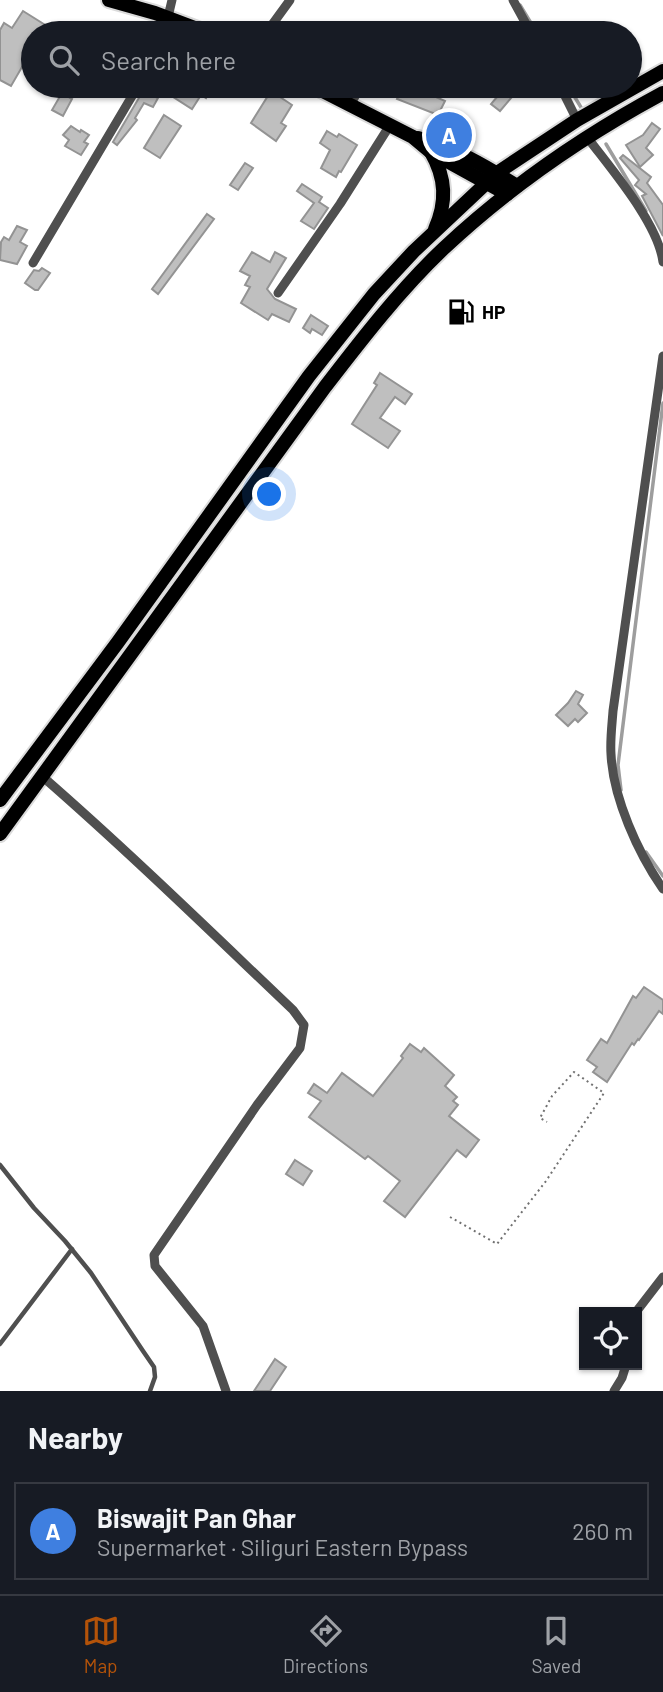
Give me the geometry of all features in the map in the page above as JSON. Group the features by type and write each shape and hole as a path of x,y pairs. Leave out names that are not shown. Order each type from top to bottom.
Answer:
{"main road":[{"path":"109,0 178,21"},
{"path":"642,83 663,71"},
{"path":"0,834 366,334 442,250 512,190 587,137 663,93"},
{"path":"336,98 413,137 432,152 492,178"},
{"path":"0,800 341,334 382,285 492,178 577,120 616,98"},
{"path":"413,137 434,142 512,190"},
{"path":"432,152 442,174 444,191 442,210 433,234"}],"street":[{"path":"170,21 172,0"},
{"path":"275,21 290,0"},
{"path":"513,0 524,21"},
{"path":"33,263 131,98"},
{"path":"349,105 353,98"},
{"path":"566,98 577,120"},
{"path":"278,293 340,204 390,125"},
{"path":"587,137 635,202 652,232 663,262"},
{"path":"663,356 612,711 611,753 614,779 624,816 663,889"},
{"path":"43,777 204,925 293,1010 304,1025 300,1048 257,1105 154,1255 155,1266 202,1326 226,1391"},
{"path":"640,1307 663,1277"},
{"path":"614,1391 624,1370"}],"lane":[{"path":"0,1165 91,1273 154,1367 154,1386 150,1391"},
{"path":"0,1344 72,1249"}],"path":[{"path":"450,1217 498,1244 546,1181 604,1093 574,1072 552,1096 540,1118 547,1122"}],"building":[{"path":"23,11 39,21 21,21 21,69 11,86 0,80 0,30 4,23 12,28"},
{"path":"59,98 72,99 63,116 52,110"},
{"path":"139,98 158,98 153,107 144,103 135,118 137,120 117,145 113,142"},
{"path":"175,98 199,98 192,109"},
{"path":"267,98 282,98 292,105 281,123 286,126 276,141 251,123"},
{"path":"438,98 445,101 438,115 397,99"},
{"path":"496,98 511,98 500,111 491,104"},
{"path":"164,115 181,126 160,158 144,148"},
{"path":"652,123 660,129 646,148 653,155 640,167 626,145 643,135"},
{"path":"71,126 89,135 84,142 88,144 81,155 65,146 69,140 63,135"},
{"path":"327,131 337,137 339,134 357,145 336,177 321,168 330,150 320,143"},
{"path":"623,155 651,177 647,183 663,205 663,236 642,196 646,194 635,185 639,180 620,158"},
{"path":"245,163 253,168 238,190 230,185"},
{"path":"302,184 322,197 319,202 328,208 314,229 301,221 314,203 297,191"},
{"path":"207,214 214,219 158,294 152,289"},
{"path":"17,226 27,230 20,242 27,246 17,264 0,260 1,242 4,237 9,240"},
{"path":"252,252 270,262 275,252 286,258 267,289 275,299 296,309 289,322 272,314 268,320 241,303 250,287 245,285 250,276 240,271"},
{"path":"42,268 50,273 38,290 35,290 25,283 34,270 39,271"},
{"path":"311,315 328,326 322,335 312,329 310,333 303,328"},
{"path":"380,373 412,394 405,404 395,397 380,418 400,431 388,448 352,424 377,385 374,383"},
{"path":"576,691 583,695 578,704 587,713 578,722 575,719 568,726 556,715"},
{"path":"644,987 663,1000 663,1014 659,1011 639,1040 634,1045 632,1043 607,1082 593,1072 597,1067 587,1060 601,1039 607,1043 633,996 636,998"},
{"path":"410,1044 421,1052 424,1048 454,1075 445,1086 457,1097 453,1101 458,1105 449,1116 479,1140 466,1157 457,1150 405,1217 384,1201 400,1181 368,1156 365,1159 309,1117 321,1101 308,1093 314,1084 327,1093 342,1073 373,1096 403,1058 401,1056"},
{"path":"295,1160 312,1171 303,1185 286,1174"},
{"path":"275,1359 286,1367 270,1391 254,1391"}],"waterway":[{"path":"520,5 530,21"},
{"path":"575,98 582,109"},
{"path":"606,144 646,211"},
{"path":"621,790 618,765 663,403"},
{"path":"646,852 663,876"}],"place":[{"name":"Biswajit Pan Ghar","path":"449,135"},
{"name":"HP","path":"461,312"}]}
